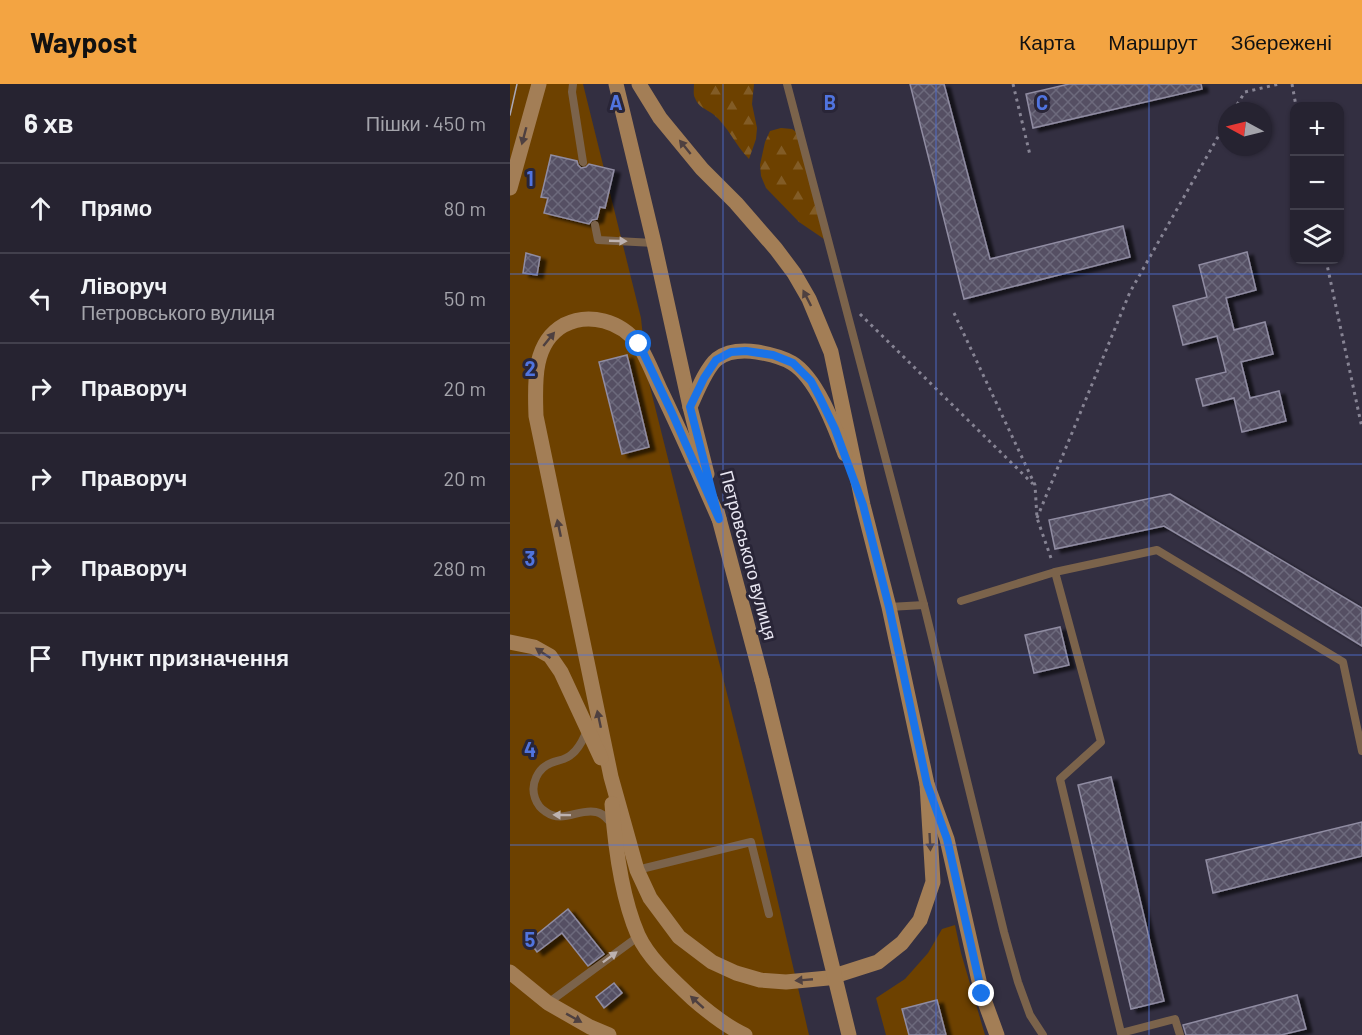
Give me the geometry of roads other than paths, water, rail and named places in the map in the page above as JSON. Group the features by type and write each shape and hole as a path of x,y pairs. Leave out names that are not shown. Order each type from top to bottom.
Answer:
{"main road":[{"path":"510,188 539,84"},
{"name":"Петровського вулиця","path":"616,84 690,407 762,680 849,1035"},
{"path":"639,84 660,118 702,169 736,203 776,249 794,273 809,299 831,352 863,505 889,607 927,784 947,839 982,994 997,1035"},
{"path":"719,519 639,344 627,332 601,319 579,319 553,333 543,345 539,360 535,380 536,416 611,777 637,870 650,898 679,937 711,962 760,980 786,982 828,978 878,962 902,943 920,920 933,882 927,784"},
{"path":"690,407 716,360 731,352 746,351 773,355 793,363 811,381 820,398 835,429 863,505"},
{"path":"510,642 534,647 549,656 561,672 611,777 613,826 619,870 639,936 652,956 675,983 707,1011 745,1035"},
{"path":"510,972 548,1003 609,1035"}],"lane":[{"path":"573,84 572,92 584,162"},
{"path":"787,84 924,605 1004,932 1030,1015 1043,1035"},
{"path":"595,225 598,240 654,243"},
{"path":"961,601 1055,572 1157,550 1342,662 1362,751"},
{"path":"1055,572 1101,742 1060,779 1121,1033 1175,1019 1180,1035"},
{"path":"889,607 924,605"},
{"path":"588,730 580,746 572,754 542,769 533,787 535,798 548,814 559,817 586,811 597,812 605,816 613,826"},
{"path":"637,870 751,842 769,914"},
{"path":"548,1003 639,936"}],"tram line":[{"path":"510,115 517,84"}]}
